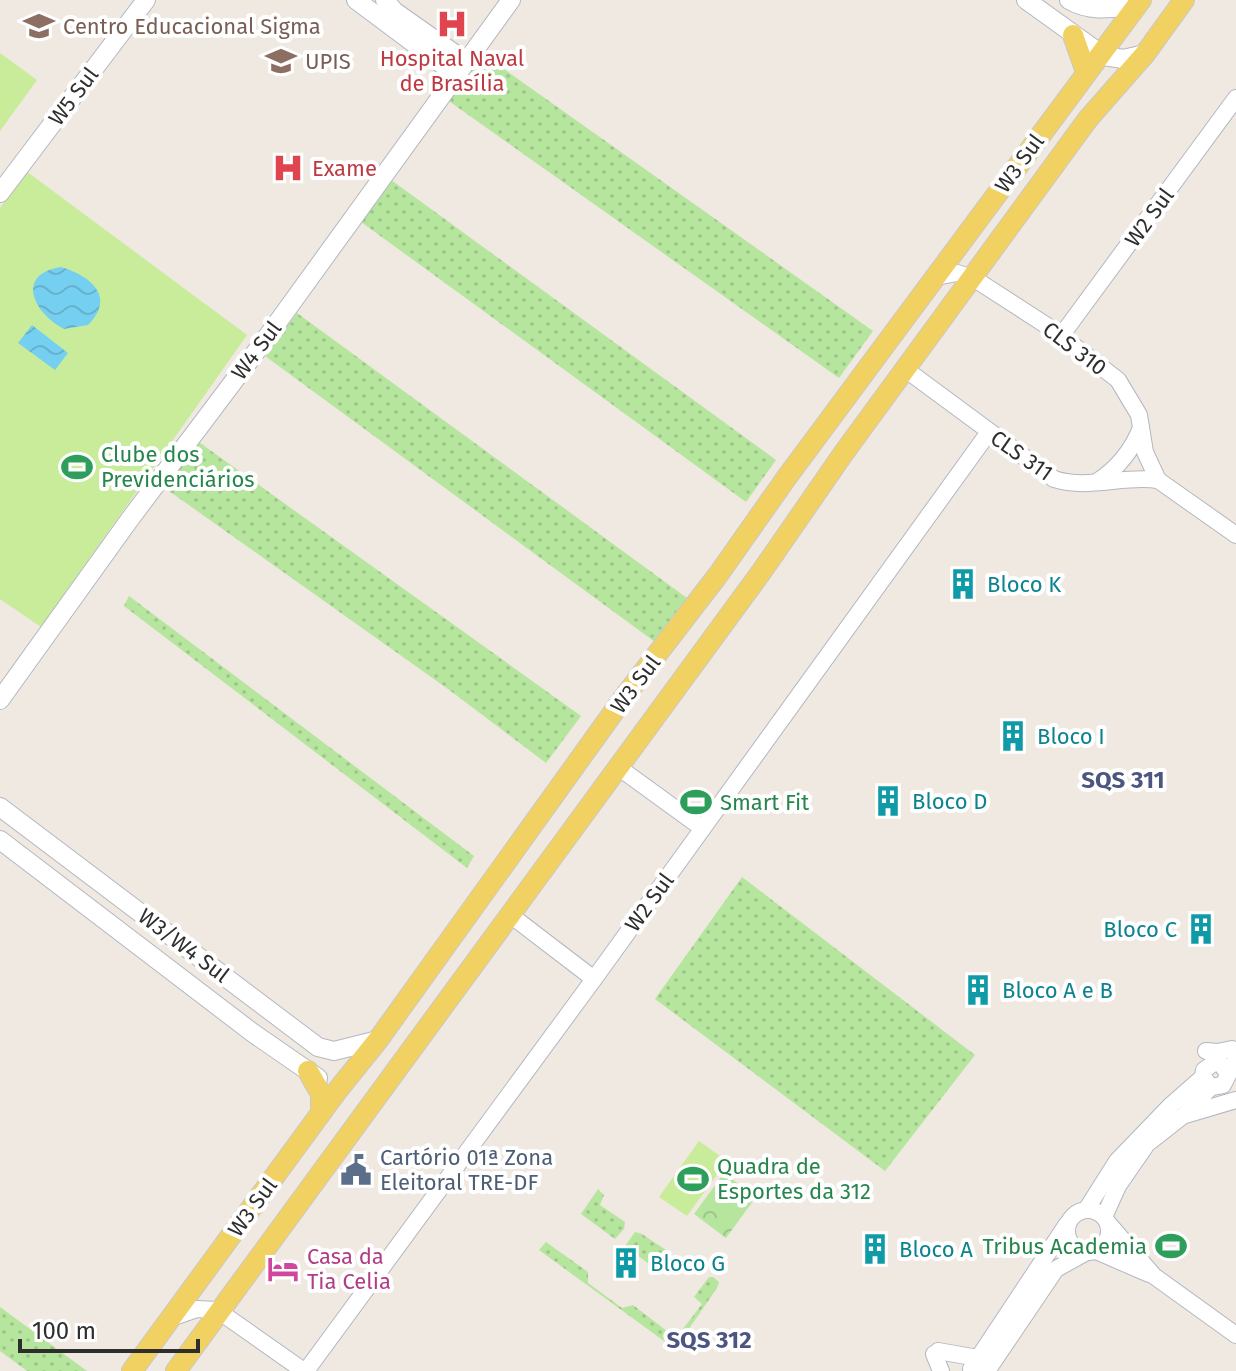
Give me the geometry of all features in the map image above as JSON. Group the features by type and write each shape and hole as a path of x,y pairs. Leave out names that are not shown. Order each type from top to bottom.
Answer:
{"main road":[{"name":"W5 Sul","path":"0,193 146,0"},
{"path":"356,0 460,68"},
{"path":"385,0 460,68"},
{"name":"W4 Sul","path":"0,700 511,0"},
{"path":"1026,0 1098,54 1115,59 1145,54"},
{"path":"1069,0 1081,7 1098,10 1139,3"},
{"name":"W3 Sul","path":"176,1371 762,571 1088,119 1145,54 1184,0"},
{"name":"W3 Sul","path":"132,1371 337,1091 378,1040 628,692 737,551 787,477 1098,54 1139,3"},
{"path":"1073,35 1086,72"},
{"path":"737,551 744,566 751,571 762,571"},
{"path":"718,575 737,578 744,594"},
{"name":"W3/W4 Sul","path":"0,807 318,1047 334,1051 378,1040"},
{"path":"535,820 564,840"},
{"name":"W3/W4 Sul","path":"0,840 199,992 337,1091"},
{"path":"38,868 53,846"},
{"path":"119,930 136,908"},
{"path":"199,992 216,970"},
{"path":"308,1071 321,1094 321,1113"},
{"path":"337,1091 358,1094 386,1084"}],"street":[{"name":"W2 Sul","path":"1061,336 1236,98"},
{"path":"936,277 957,273 973,278"},
{"name":"CLS 310","path":"973,278 1061,336 1118,380 1134,405 1145,452 1158,480"},
{"name":"CLS 311","path":"905,369 1054,479 1067,483 1094,483 1123,478 1158,480"},
{"path":"1094,483 1121,461 1136,440 1141,426"},
{"name":"W2 Sul","path":"305,1371 594,979 989,432"},
{"path":"1158,480 1236,535"},
{"path":"618,767 702,828"},
{"path":"509,914 594,979"},
{"path":"1206,1051 1217,1052 1231,1059"},
{"path":"976,1368 1056,1269 1105,1245 1109,1234 1106,1220 1127,1171 1147,1144 1184,1115 1207,1082 1208,1065 1231,1059"},
{"path":"1086,1210 1117,1161 1170,1106 1207,1082"},
{"path":"1184,1115 1236,1100"},
{"path":"976,1368 1067,1224 1078,1212 1086,1210 1093,1210 1106,1220 1154,1276 1236,1335"},
{"path":"1067,1224 1067,1239 1071,1246 1154,1276"},
{"path":"171,1318 203,1309 220,1312 305,1371"},
{"path":"941,1371 936,1353 976,1368"}],"green space":[{"path":"480,52 873,331 839,378 446,99"},
{"path":"0,53 37,80 0,131"},
{"name":"Clube dos Previdenciários","path":"26,171 247,335 41,627 0,599 0,208"},
{"path":"387,177 776,460 746,502 357,219"},
{"path":"297,313 687,598 655,642 265,356"},
{"path":"196,440 581,716 546,763 448,689 162,486"},
{"path":"129,596 474,856 467,868 124,606"},
{"path":"742,877 975,1055 885,1171 655,999"},
{"name":"Quadra de Esportes da 312","path":"699,1141 727,1161 687,1216 659,1197"},
{"path":"724,1173 756,1197 726,1238 694,1214"},
{"path":"598,1189 604,1195 600,1205 625,1222 624,1229 615,1239 581,1214"},
{"path":"635,1232 666,1250 667,1258 657,1270 625,1246"},
{"path":"546,1242 588,1272 588,1283 622,1308 633,1305 676,1338 702,1304 694,1297 709,1277 719,1282 675,1349 539,1250"},
{"path":"0,1307 87,1371 27,1371 0,1351"}],"water":[{"path":"61,267 90,282 100,297 96,315 88,325 64,329 44,314 37,304 34,285 38,277"},
{"path":"32,325 68,353 55,370 18,343"}],"place":[{"name":"Hospital Naval de Brasília","path":"452,24"},
{"name":"Centro Educacional Sigma","path":"39,26"},
{"name":"UPIS","path":"281,61"},
{"name":"Exame","path":"288,168"},
{"name":"Clube dos Previdenciários","path":"77,467"},
{"name":"Bloco K","path":"963,584"},
{"name":"Bloco I","path":"1013,736"},
{"name":"Bloco D","path":"888,801"},
{"name":"Smart Fit","path":"696,802"},
{"name":"Bloco C","path":"1201,929"},
{"name":"Bloco A e B","path":"978,990"},
{"name":"Cartório 01ª Zona Eleitoral TRE-DF","path":"356,1170"},
{"name":"Quadra de Esportes da 312","path":"693,1179"},
{"name":"Tribus Academia","path":"1171,1246"},
{"name":"Bloco A","path":"875,1249"},
{"name":"Bloco G","path":"626,1263"},
{"name":"Casa da Tia Celia","path":"283,1269"}],"district":[{"name":"SQS 311","path":"1123,780"},
{"name":"SQS 312","path":"709,1340"}]}
